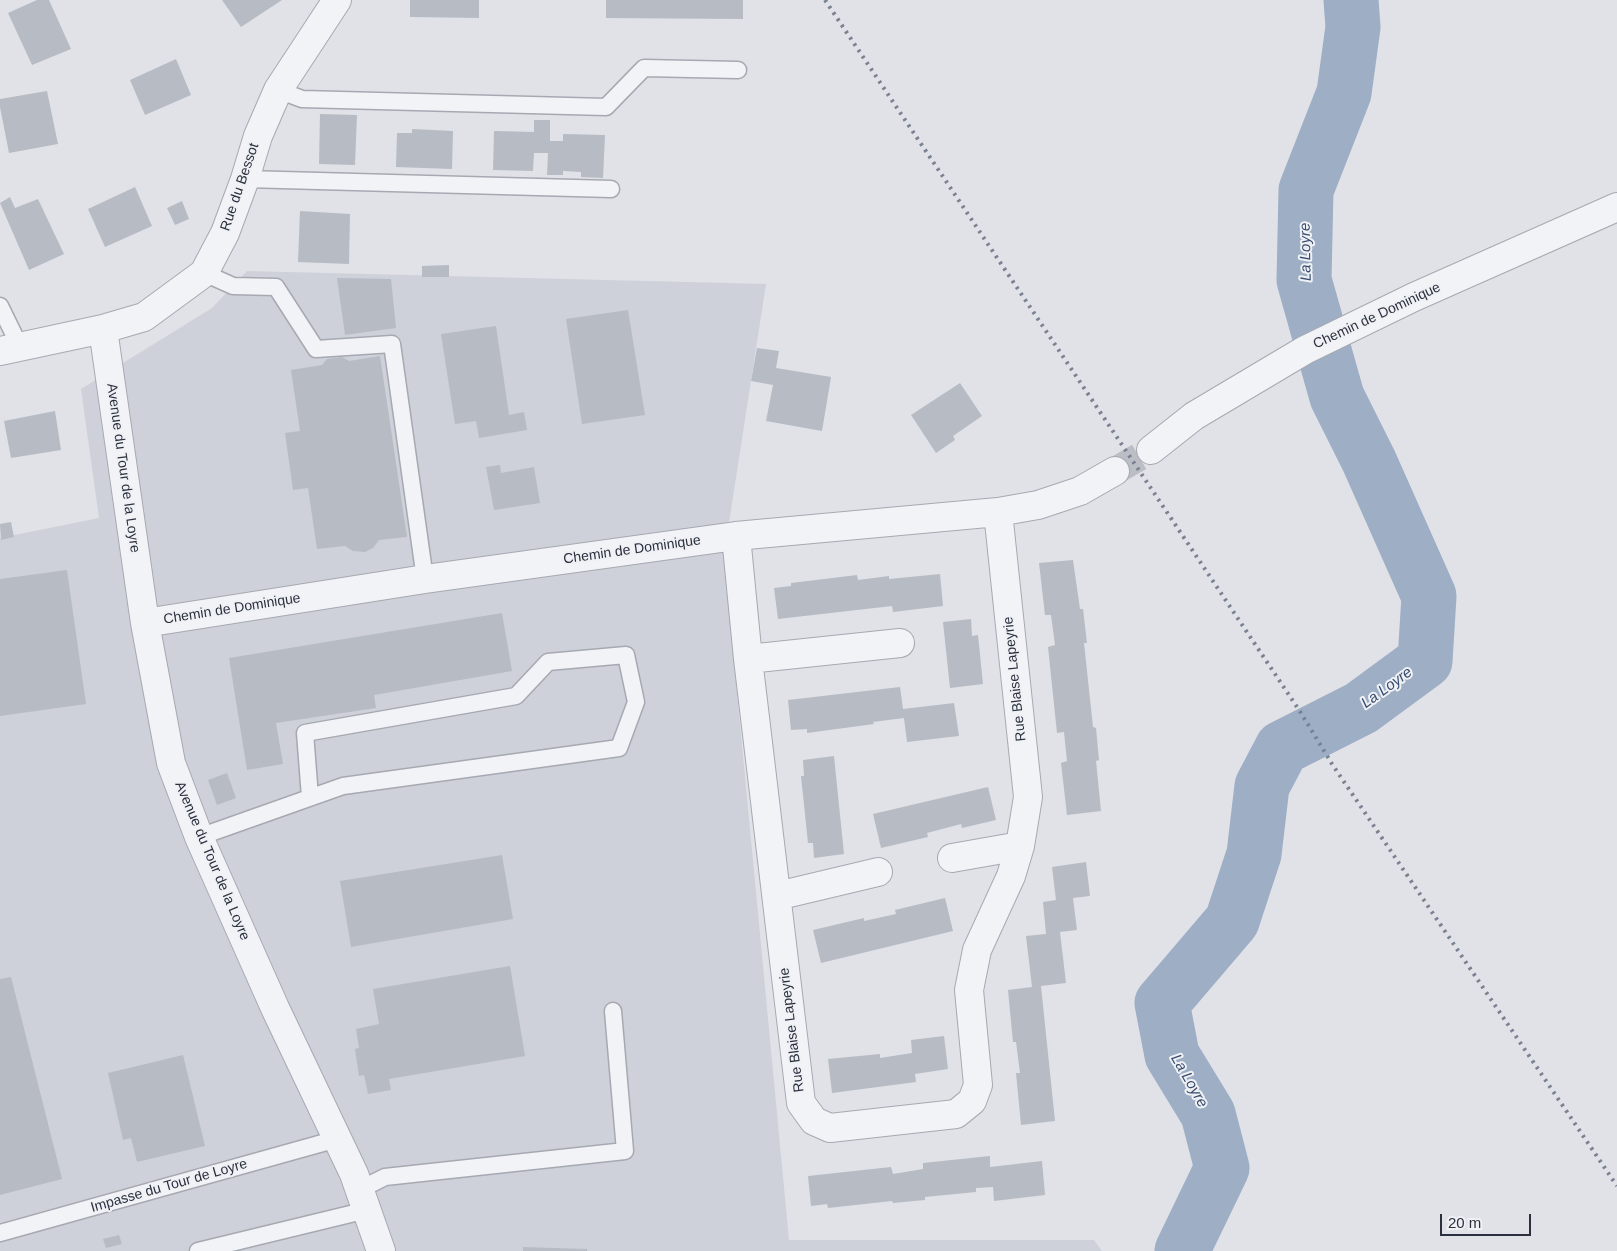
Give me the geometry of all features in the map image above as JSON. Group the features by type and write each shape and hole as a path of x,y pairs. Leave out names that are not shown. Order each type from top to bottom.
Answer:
{"street":[{"name":"Rue du Bessot","path":"10,349 103,329 144,317 204,273 224,233 245,179 258,136 278,90 337,0"},
{"name":"Chemin de Dominique","path":"1151,450 1194,416 1305,350 1414,297 1617,207"},
{"name":"Avenue du Tour de la Loyre","path":"103,329 145,623 171,762 199,837 275,1008 354,1174 381,1251"},
{"name":"Chemin de Dominique","path":"145,623 424,579 736,536 998,512 1038,505 1080,491 1115,471"},
{"name":"Rue Blaise Lapeyrie","path":"736,536 748,659 801,1103 814,1121 830,1128 956,1114 972,1101 978,1085 969,990 977,950 1011,876 1020,846 1028,797 998,512"},
{"path":"748,659 900,644"},
{"path":"952,858 1020,846"},
{"path":"777,896 878,872"}],"lane":[{"path":"278,90 302,99 606,107 644,68 738,70"},
{"path":"245,179 612,189"},
{"path":"204,273 233,286 276,287 316,349 392,344 424,579"},
{"path":"0,306 10,349"},
{"path":"199,837 343,786 619,748 636,702 626,654 548,662 516,696 305,734 310,797"},
{"path":"198,1251 363,1200 385,1177 625,1151 613,1011"},
{"name":"Impasse du Tour de Loyre","path":"0,1233 337,1139"}],"shaded area":[{"path":"247,271 766,284 724,555 789,1240 1094,1240 1102,1251 0,1251 0,538 99,518 81,389 212,308"}],"building":[{"path":"37,0 49,0 71,49 32,65 8,13"},
{"path":"222,0 282,0 241,27"},
{"path":"410,0 479,0 479,18 410,17"},
{"path":"606,0 743,0 743,19 606,18"},
{"path":"176,59 191,95 145,115 130,80"},
{"path":"47,91 58,144 9,153 0,99"},
{"path":"320,114 357,115 355,165 319,164"},
{"path":"534,120 550,120 550,141 563,141 563,134 605,135 603,178 581,177 581,172 563,171 563,175 547,175 548,153 534,153 533,171 493,170 494,131 534,132"},
{"path":"412,129 453,131 452,169 396,167 397,133 412,133"},
{"path":"135,187 152,226 105,247 88,209"},
{"path":"10,197 15,208 38,199 64,254 29,270 0,203"},
{"path":"182,201 189,219 175,225 167,208"},
{"path":"300,211 350,214 349,264 298,262"},
{"path":"449,265 449,277 422,277 422,266"},
{"path":"337,278 391,279 396,328 345,335"},
{"path":"628,310 645,415 582,424 566,319"},
{"path":"496,326 509,415 524,412 527,430 479,438 476,421 455,424 441,334"},
{"path":"757,348 779,351 776,368 831,377 822,431 766,421 773,385 751,381"},
{"path":"380,356 407,537 379,540 373,548 365,552 353,551 345,546 317,549 308,488 293,490 285,433 300,431 291,370 322,365 327,359 342,357 349,361"},
{"path":"960,383 982,416 953,436 955,440 936,453 911,415"},
{"path":"55,411 61,450 11,458 4,421"},
{"path":"500,465 501,473 534,467 540,503 494,510 486,467"},
{"path":"11,522 14,537 1,540 0,524"},
{"path":"1073,560 1080,609 1083,609 1087,643 1084,643 1093,727 1096,728 1099,760 1096,761 1101,811 1067,815 1061,763 1067,761 1064,732 1057,733 1048,647 1055,645 1051,615 1045,615 1039,563"},
{"path":"67,570 86,704 0,716 0,579"},
{"path":"940,574 943,606 893,612 892,606 778,619 774,588 791,586 791,583 857,575 858,580 889,576 889,579"},
{"path":"502,613 512,671 374,695 376,708 276,723 283,764 247,770 229,658"},
{"path":"971,619 972,636 978,635 983,684 950,688 943,622"},
{"path":"900,687 903,709 954,703 959,736 907,742 904,718 807,733 807,729 791,730 788,700"},
{"path":"834,756 844,854 814,858 813,843 808,843 801,776 804,776 803,760"},
{"path":"227,773 236,798 217,805 208,780"},
{"path":"988,787 996,820 962,828 961,824 927,833 928,837 881,848 873,814"},
{"path":"502,855 513,919 351,947 340,881"},
{"path":"1086,862 1090,896 1073,898 1077,930 1060,932 1066,983 1041,986 1055,1121 1021,1125 1016,1073 1020,1073 1016,1042 1013,1042 1008,990 1032,987 1026,936 1046,934 1043,902 1056,900 1052,867"},
{"path":"945,898 953,931 821,963 813,930 864,918 864,921 896,914 895,910"},
{"path":"510,966 525,1056 389,1079 391,1090 368,1094 364,1075 359,1076 355,1049 359,1048 356,1029 379,1024 373,989"},
{"path":"11,977 62,1179 0,1195 0,979"},
{"path":"944,1036 948,1069 915,1074 916,1082 832,1093 828,1059 880,1054 880,1058 912,1053 911,1040"},
{"path":"183,1055 205,1146 137,1162 131,1138 123,1140 108,1073"},
{"path":"990,1156 990,1167 1042,1161 1045,1195 994,1201 993,1187 976,1188 976,1192 925,1197 925,1200 893,1203 892,1201 828,1208 827,1204 811,1206 808,1176 891,1167 893,1174 923,1169 923,1163"},
{"path":"119,1235 122,1244 106,1248 103,1239"},
{"path":"523,1247 587,1249 587,1251 523,1251"}],"waterway":[{"name":"La Loyre","path":"1182,1251 1222,1168 1208,1114 1172,1055 1162,1003 1232,921 1254,854 1262,786 1282,748 1361,708 1425,661 1429,596 1369,461 1337,397 1304,280 1306,190 1344,93 1353,27 1351,0"}],"tunnel":[{"path":"1115,471 1151,450"}],"railway":[{"path":"825,0 1301,713 1332,764 1617,1186"}]}
